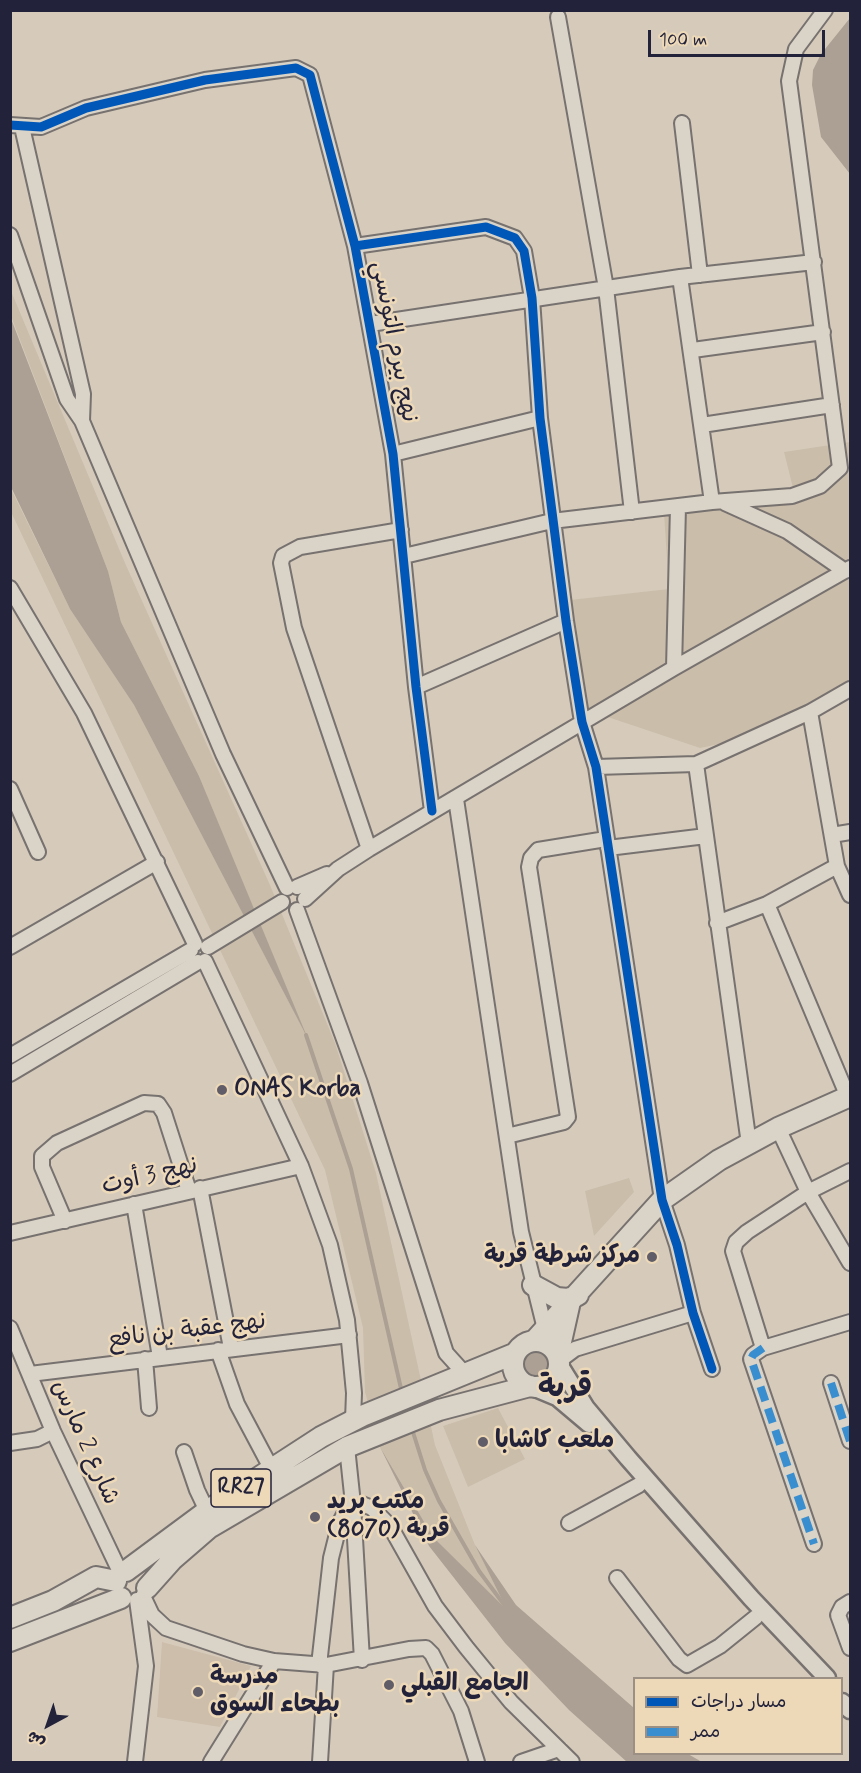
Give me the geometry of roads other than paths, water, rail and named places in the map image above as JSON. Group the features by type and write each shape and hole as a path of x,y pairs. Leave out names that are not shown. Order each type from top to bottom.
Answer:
{"highway":[{"name":"RR27","path":"130,1589 207,1511 271,1468 357,1418 516,1353 522,1345 540,1335 573,1301 662,1200 719,1160 778,1128 849,1097"},
{"path":"533,1285 557,1298 573,1301"},
{"name":"RR27","path":"10,1641 130,1589 172,1560 209,1528 347,1447 439,1410 551,1382 559,1360 573,1301"},
{"path":"540,1335 559,1360"},
{"path":"516,1353 514,1371 518,1379 531,1386"},
{"path":"10,1618 72,1592 96,1577 130,1589"}],"main road":[{"path":"559,1360 586,1408 751,1598 825,1677"},
{"path":"531,1386 557,1397 587,1421 639,1485 756,1617 815,1677"}],"street":[{"path":"404,556 552,521 807,492 845,469 832,405 789,81 796,49 825,10"},
{"path":"558,17 606,288 632,512"},
{"name":"نهج بيرم التونسي","path":"16,126 41,127 86,108 204,81 269,70 304,69 313,80 355,246 393,454 416,687 432,811"},
{"path":"682,123 700,275"},
{"path":"16,126 83,394 82,421"},
{"path":"355,246 486,227 499,230 515,238 524,250 532,298 540,418 566,621 582,722 596,767 662,1200 693,1313 712,1369"},
{"path":"10,235 68,399 82,421 224,754 297,896 360,1083 446,1353 465,1374"},
{"path":"370,324 680,277 814,262"},
{"path":"680,277 716,501"},
{"path":"693,351 823,332"},
{"path":"702,425 832,405"},
{"path":"393,454 540,418"},
{"path":"10,1074 280,903 282,894 297,896 369,849 582,722 848,570 787,531 716,501"},
{"path":"674,668 678,507"},
{"path":"369,849 294,628 281,563 283,556 300,547 401,530"},
{"path":"10,588 84,713 202,951 301,1166 330,1245 349,1335 357,1418"},
{"path":"416,687 566,621"},
{"path":"596,767 696,764 810,712 850,689"},
{"path":"810,712 837,866 850,895"},
{"path":"696,764 749,1144"},
{"path":"10,789 38,852"},
{"path":"456,799 521,1232 533,1285 540,1335"},
{"path":"832,835 850,832"},
{"path":"507,1136 564,1122 568,1117 529,867 531,858 538,850 706,836"},
{"path":"10,947 157,862"},
{"path":"717,923 767,904 837,866"},
{"path":"767,904 849,1097"},
{"path":"10,1056 202,951"},
{"path":"64,1221 42,1167 42,1156 57,1143 144,1103 158,1104 164,1113 194,1190 224,1349 237,1404 271,1468"},
{"path":"778,1128 808,1192 850,1263"},
{"name":"نهج 3 أوت","path":"10,1233 301,1166"},
{"path":"764,1348 733,1251 736,1242 808,1192 850,1170"},
{"path":"134,1204 160,1357"},
{"path":"559,1360 575,1349 693,1313"},
{"path":"814,1544 752,1359 755,1353 764,1348 850,1322"},
{"name":"شارع 2 مارس","path":"10,1328 53,1431 130,1589"},
{"name":"نهج عقبة بن نافع","path":"30,1374 349,1335"},
{"path":"438,1384 446,1353"},
{"path":"145,1359 149,1408"},
{"path":"831,1383 849,1432"},
{"path":"10,1443 23,1443 53,1431"},
{"path":"347,1447 353,1504 362,1660"},
{"path":"184,1452 207,1511"},
{"path":"569,1523 639,1485"},
{"path":"322,1762 323,1665 331,1558 344,1510 353,1504 372,1508 383,1518 435,1606 466,1647 511,1702 572,1762"},
{"path":"616,1578 679,1659 687,1665 720,1646 756,1617"},
{"path":"130,1589 145,1642 146,1666 135,1762"},
{"path":"130,1589 166,1628 243,1654 274,1661 323,1665 426,1648 432,1654 461,1711 477,1762"},
{"path":"850,1602 842,1607 838,1615 850,1648"},
{"path":"211,1762 274,1661"},
{"path":"522,1762 559,1749"}],"waterway":[{"path":"306,1035 351,1169 402,1393"},
{"path":"412,1429 425,1470 439,1501 479,1571 511,1614"}],"place":[{"name":"ONAS Korba","path":"222,1090"},
{"name":"مركز شرطة قربة","path":"652,1257"},
{"name":"ملعب كاشابا","path":"483,1442"},
{"name":"مكتب بريد قربة (8070)","path":"315,1517"},
{"name":"الجامع القبلي","path":"389,1685"},
{"name":"مدرسة بطحاء السوق","path":"198,1692"}],"district":[{"name":"قربة","path":"565,1390"}]}
